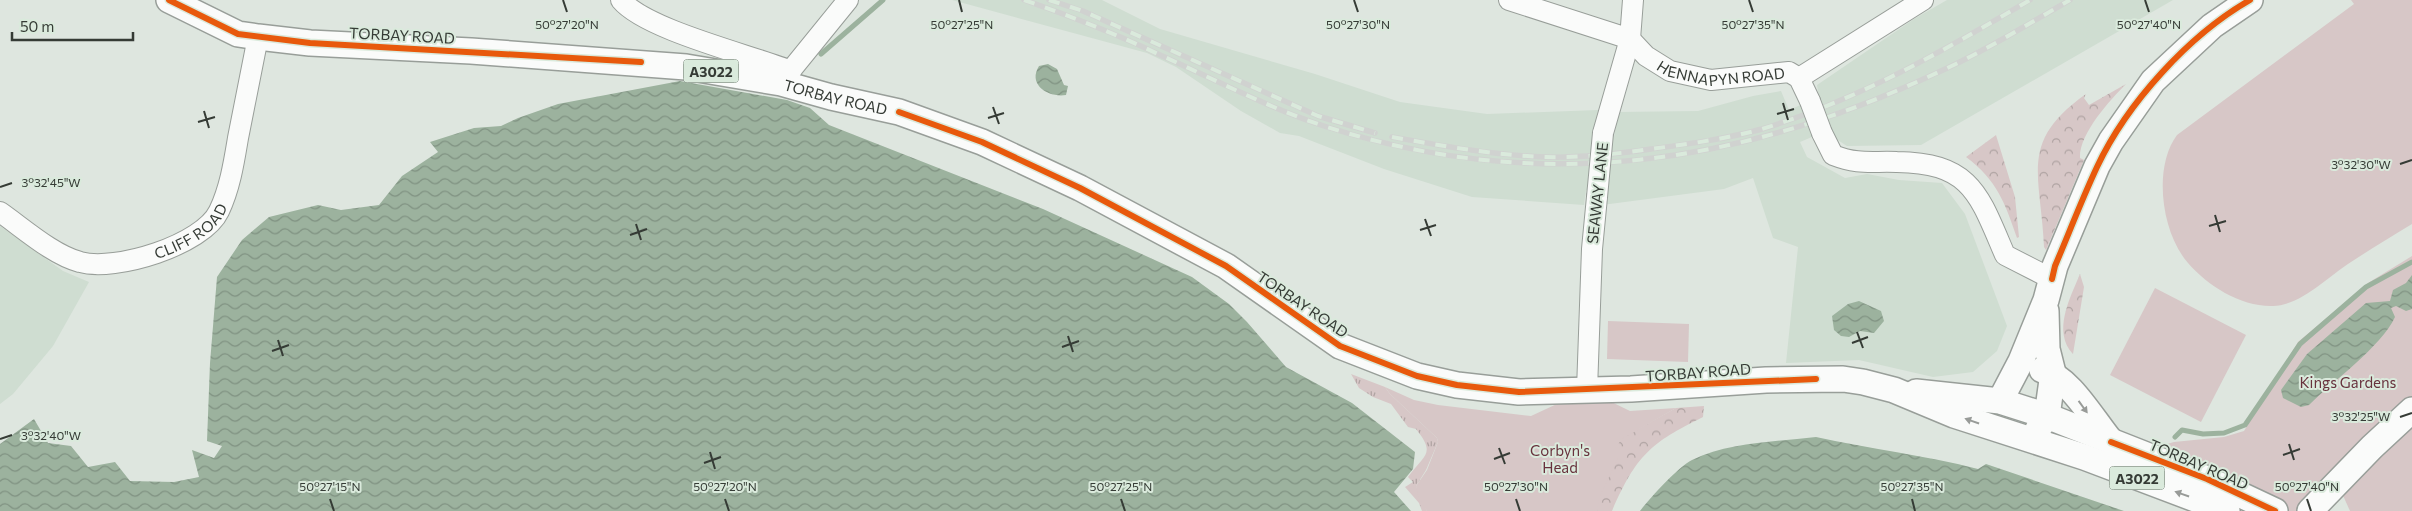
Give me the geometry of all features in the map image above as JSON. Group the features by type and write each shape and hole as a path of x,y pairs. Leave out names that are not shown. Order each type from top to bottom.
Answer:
{"main road":[{"name":"TORBAY ROAD","path":"169,0 238,34 258,37 310,43 641,62 715,72 786,77 831,97 899,112 982,142 1040,168 1226,266 1340,346 1417,376 1482,389 1519,392 1766,380 1843,379 1894,390 1970,396 2000,401 2047,416 2207,478 2275,511"},
{"path":"2030,441 2020,420 2000,401 2021,361 2097,166 2136,104 2153,81 2212,26 2250,0"},
{"path":"2030,441 2047,416 2053,373 2047,348 2051,281"},
{"path":"2021,361 2053,373 2068,385 2111,442"},
{"name":"TORBAY ROAD","path":"1894,390 1954,415 2084,457 2227,511"},
{"path":"2310,511 2372,446 2412,410"}],"street":[{"path":"621,0 635,13 786,77 848,0"},
{"name":"HENNAPYN ROAD","path":"1509,0 1630,39 1646,56 1670,71 1711,80 1788,72 1800,78 1833,155 1852,162 1907,162 1957,174 1972,187 1987,212 2006,255 2051,281"},
{"name":"SEAWAY LANE","path":"1587,390 1592,249 1603,133 1630,39 1633,0"},
{"path":"1800,78 1924,0"},
{"name":"CLIFF ROAD","path":"0,212 53,249 80,263 113,263 164,251 196,236 212,222 219,212 231,176 258,37"}],"shaded area":[{"path":"952,0 1102,0 1160,29 1315,74 1400,102 1487,114 1598,110 1594,139 1614,137 1618,112 1698,111 1753,96 1781,91 1789,110 1819,97 1817,85 1914,19 1947,0 2173,0 1921,145 1847,146 1836,139 1831,129 1800,142 1807,157 1845,178 1867,174 1899,180 1942,183 1965,214 2007,326 1997,351 1973,372 1933,377 1859,360 1786,363 1798,247 1773,238 1753,178 1724,189 1602,205 1604,192 1586,190 1584,205 1472,197 1384,169 1299,136 1280,133 1241,111 1176,67 1147,53"},
{"path":"0,226 63,271 89,282 53,346 13,394 0,404"}],"green space":[{"path":"2351,0 2412,0 2412,224 2351,262 2304,296 2294,301 2273,306 2249,303 2237,299 2205,280 2188,263 2179,250 2166,217 2163,199 2165,164 2169,148 2177,135 2354,4"},
{"path":"2126,84 2090,128 2081,149 2080,158 2084,160 2046,250 2044,247 2038,179 2038,161 2042,144 2050,128 2065,111 2086,94 2084,98 2089,105"},
{"path":"1996,135 2015,197 2019,237 2017,238 1999,193 1985,174 1966,157"},
{"name":"Kings Gardens","path":"2412,256 2412,410 2310,511 2275,511 2138,452 2174,442 2224,437 2244,431 2298,342 2368,283"},
{"path":"2080,274 2084,287 2073,354 2067,345 2063,325 2068,304"},
{"path":"2155,288 2246,335 2201,422 2110,375"},
{"path":"1608,321 1689,324 1688,362 1607,359"},
{"path":"1351,374 1385,387 1437,438 1438,442 1426,470 1416,486 1427,511 1422,511 1419,503 1405,487 1413,482 1408,477 1426,454 1426,444 1416,429 1408,427 1391,404 1373,397 1359,388"},
{"name":"Corbyn's Head","path":"1385,387 1414,400 1438,405 1531,416 1587,390 1630,411 1676,408 1622,439 1615,448 1619,456 1599,498 1597,511 1427,511 1418,496 1416,486 1427,470 1438,442 1437,438"},
{"path":"1704,406 1703,417 1657,444 1637,464 1612,511 1563,511 1622,438 1676,408"},
{"path":"2412,426 2412,511 2350,511 2341,491"}],"water":[{"path":"1048,64 1057,69 1064,85 1068,86 1066,95 1047,92 1038,84 1036,73 1039,66"},
{"path":"680,81 787,100 810,108 829,125 1043,209 1192,277 1229,304 1286,367 1352,403 1415,452 1413,469 1394,492 1411,511 0,511 0,444 34,419 48,443 71,446 88,467 115,462 130,481 174,482 199,477 192,450 214,458 222,446 207,441 210,363 217,277 242,240 269,217 318,205 341,210 379,205 402,176 438,152 430,142 474,128 501,126 558,104"},
{"path":"2412,275 2412,309 2406,311 2396,306 2391,308 2395,317 2368,352 2309,405 2301,407 2283,398 2281,390 2307,354 2366,303 2390,301 2393,290 2406,283"},
{"path":"1859,301 1881,311 1884,321 1874,333 1860,331 1849,337 1841,336 1834,330 1832,316 1848,304"},
{"path":"1816,437 1978,469 1986,464 2124,511 1640,511 1672,476 1692,460 1737,446"}],"waterway":[{"path":"821,54 883,0"},
{"path":"2175,437 2182,430 2203,434 2224,433 2245,425 2300,344 2366,287 2412,262"}],"railway":[{"path":"1024,0 1108,32 1262,102 1327,127 1407,148 1486,160 1563,164 1640,160 1716,148 1792,129 1868,103 1943,70 2070,0"},
{"path":"1049,0 1083,11 1318,116 1375,133"},
{"path":"1392,137 1487,152 1558,157 1625,152 1735,136 1798,117 1867,89 1966,37 2030,0"}],"cycle path":[{"path":"169,0 238,34 310,43 641,62"},
{"path":"2052,279 2055,266 2091,179 2125,119 2143,95 2183,51 2227,15 2250,0"},
{"path":"899,112 982,142 1080,188 1226,266 1340,346 1417,376 1457,385 1519,392 1816,379"},
{"path":"2111,442 2207,479 2275,511"}]}
